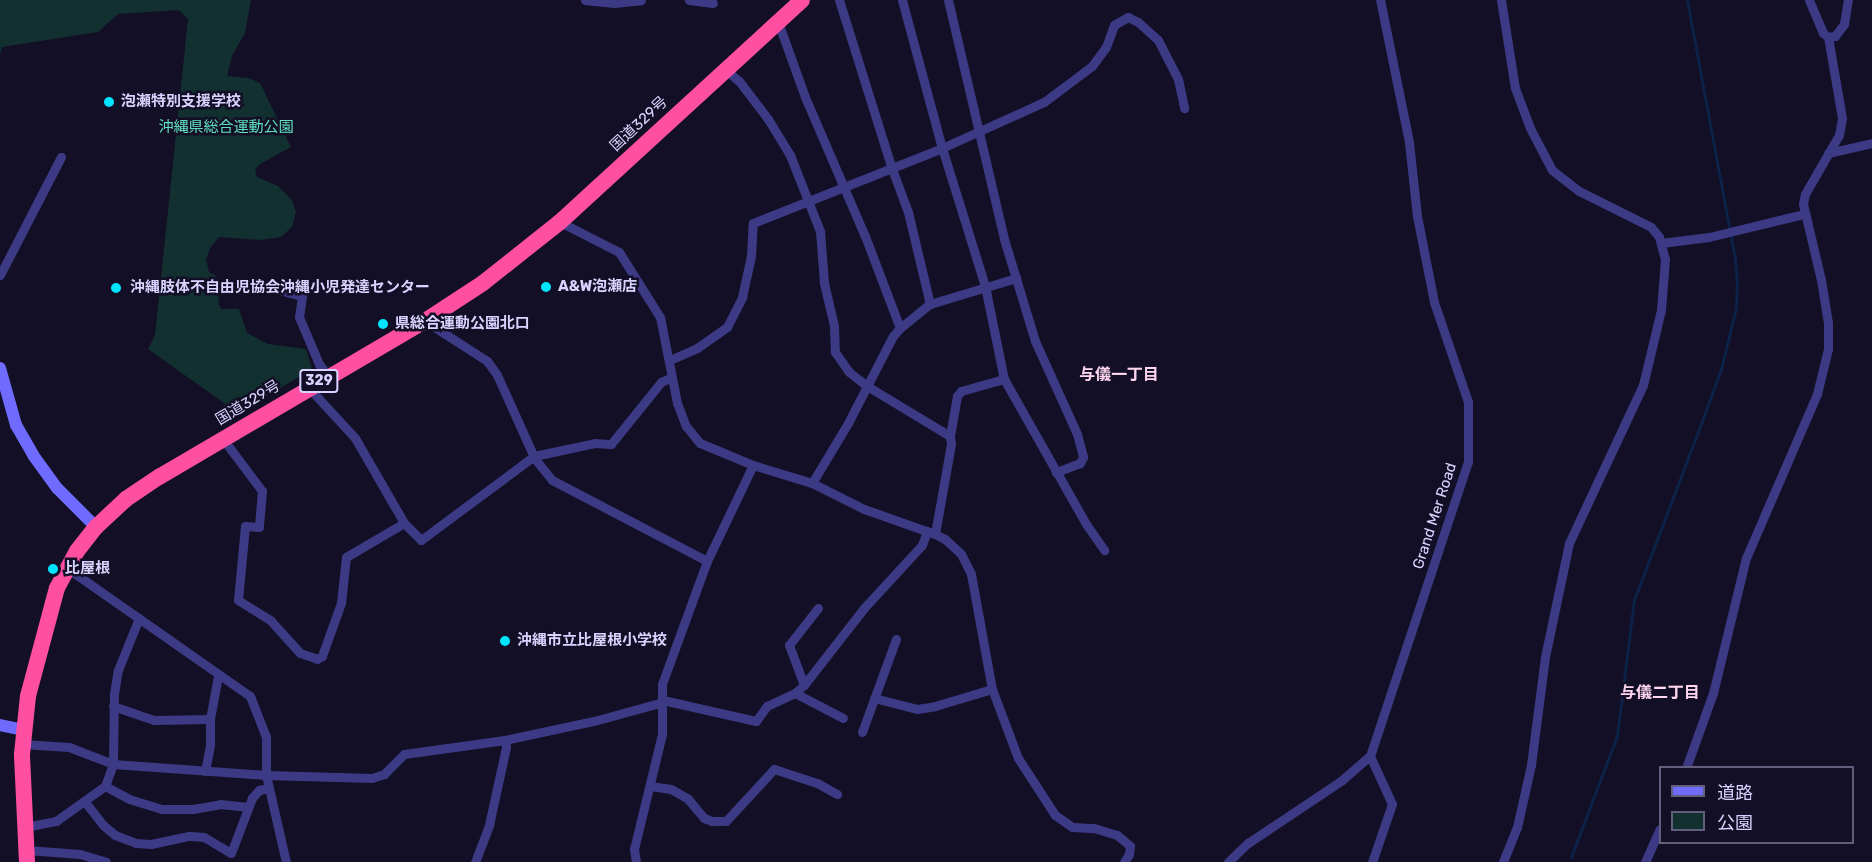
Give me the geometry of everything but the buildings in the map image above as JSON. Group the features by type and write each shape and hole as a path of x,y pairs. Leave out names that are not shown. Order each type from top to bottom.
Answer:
{"highway":[{"name":"国道329号","path":"27,856 23,737 34,667 57,588 67,567 96,527 142,488 424,321 483,283 560,222 802,0"}],"street":[{"path":"585,0 614,3 641,0"},
{"path":"689,0 713,3"},
{"path":"839,0 892,169 908,212 930,304"},
{"path":"903,0 942,148 985,286 1004,379 1056,472 1104,550"},
{"path":"948,0 977,134 1016,278 1035,341 1077,435 1083,457 1080,463 1056,472"},
{"name":"Grand Mer Road","path":"1370,756 1455,507 1468,462 1470,427 1468,402 1434,302 1417,216 1409,142 1380,0"},
{"path":"1501,0 1515,88 1530,128 1552,170 1579,191 1651,227 1661,243 1665,259 1661,310 1650,362 1627,423 1587,500 1569,543 1545,657 1531,765 1517,827 1503,862"},
{"path":"1809,0 1822,33 1828,37 1835,36 1844,24 1848,0"},
{"path":"670,360 697,348 727,327 742,297 751,256 753,223 809,203 977,134 1044,102 1082,73 1106,47 1114,25 1128,17 1138,22 1158,40 1178,79 1184,108"},
{"path":"778,22 805,97 844,187 900,328"},
{"path":"1687,766 1713,693 1746,558 1817,394 1828,349 1828,323 1821,280 1803,214 1805,194 1839,135 1842,118 1828,37"},
{"path":"725,69 739,81 768,119 790,155 820,231 825,283 834,326 836,352 849,372 867,386 950,436"},
{"path":"1828,153 1872,143"},
{"path":"0,275 61,157"},
{"path":"1661,243 1718,235 1803,214"},
{"path":"560,222 619,252 660,317 672,377 686,426 700,443 753,465 812,483 864,509 931,533 945,539 961,554 971,574 992,689 1018,758 1055,815 1071,827 1094,828 1117,835 1130,846 1129,854 1124,862"},
{"path":"812,483 893,336 900,328 930,304 1016,278"},
{"path":"250,282 302,296 299,317 319,364 328,376"},
{"path":"424,321 487,361 497,375 534,456 552,480 707,561"},
{"path":"0,368 16,425 33,455 57,488 96,527"},
{"path":"309,388 355,438 404,523 421,540 534,456 595,443 611,444 661,382 672,377"},
{"path":"0,725 23,737 69,747 113,764 266,775 372,778 384,774 404,754 505,740 594,721 667,701 756,721 767,705 795,693 804,685 864,608 931,533 957,396 961,391 1004,379"},
{"path":"223,439 262,491 259,527 244,526 238,600 271,621 300,653 317,658 322,656 341,603 346,557 404,523"},
{"path":"636,862 634,849 662,734 662,684 707,561 753,465"},
{"path":"67,567 218,676 250,696 259,714 266,737 268,788 286,862"},
{"path":"804,685 789,645 818,608"},
{"path":"25,828 56,821 105,786 113,764 113,706 118,670 139,618"},
{"path":"862,732 896,639"},
{"path":"205,771 210,745 210,719 218,676"},
{"path":"874,698 917,709 992,689"},
{"path":"795,693 843,718"},
{"path":"113,706 154,720 210,719"},
{"path":"475,862 489,825 506,747 505,740"},
{"path":"1228,862 1248,843 1342,780 1370,756 1392,804 1372,862"},
{"path":"651,786 672,789 688,799 704,818 712,821 726,821 774,769 817,783 837,794"},
{"path":"105,786 129,799 162,809 194,809 220,804 248,807"},
{"path":"85,802 115,835 136,843 151,844 190,836 204,837 231,854 238,841 248,807 259,790 268,788"},
{"path":"1645,862 1659,831"},
{"path":"27,856 54,852 80,854 106,862"},
{"path":"54,852 64,862"}],"green space":[{"name":"沖縄県総合運動公園","path":"0,0 251,0 245,33 232,56 227,76 248,78 260,83 291,147 260,164 255,170 257,177 278,186 292,200 296,212 292,227 281,237 260,240 219,237 210,248 206,260 209,272 216,276 221,287 218,302 221,309 239,309 247,333 268,344 306,349 312,369 238,413 148,349 155,335 188,19 179,10 118,14 98,32 2,47 0,55"}],"waterway":[{"path":"1571,857 1617,736 1634,600 1721,369 1736,308 1735,259 1687,0"}],"place":[{"name":"泡瀬特別支援学校","path":"109,102"},
{"name":"A&W泡瀬店","path":"546,287"},
{"name":"沖縄肢体不自由児協会沖縄小児発達センター","path":"116,288"},
{"name":"県総合運動公園北口","path":"383,324"},
{"name":"比屋根","path":"53,569"},
{"name":"沖縄市立比屋根小学校","path":"505,641"}],"district":[{"name":"与儀一丁目","path":"1119,375"},
{"name":"与儀二丁目","path":"1660,693"}]}
